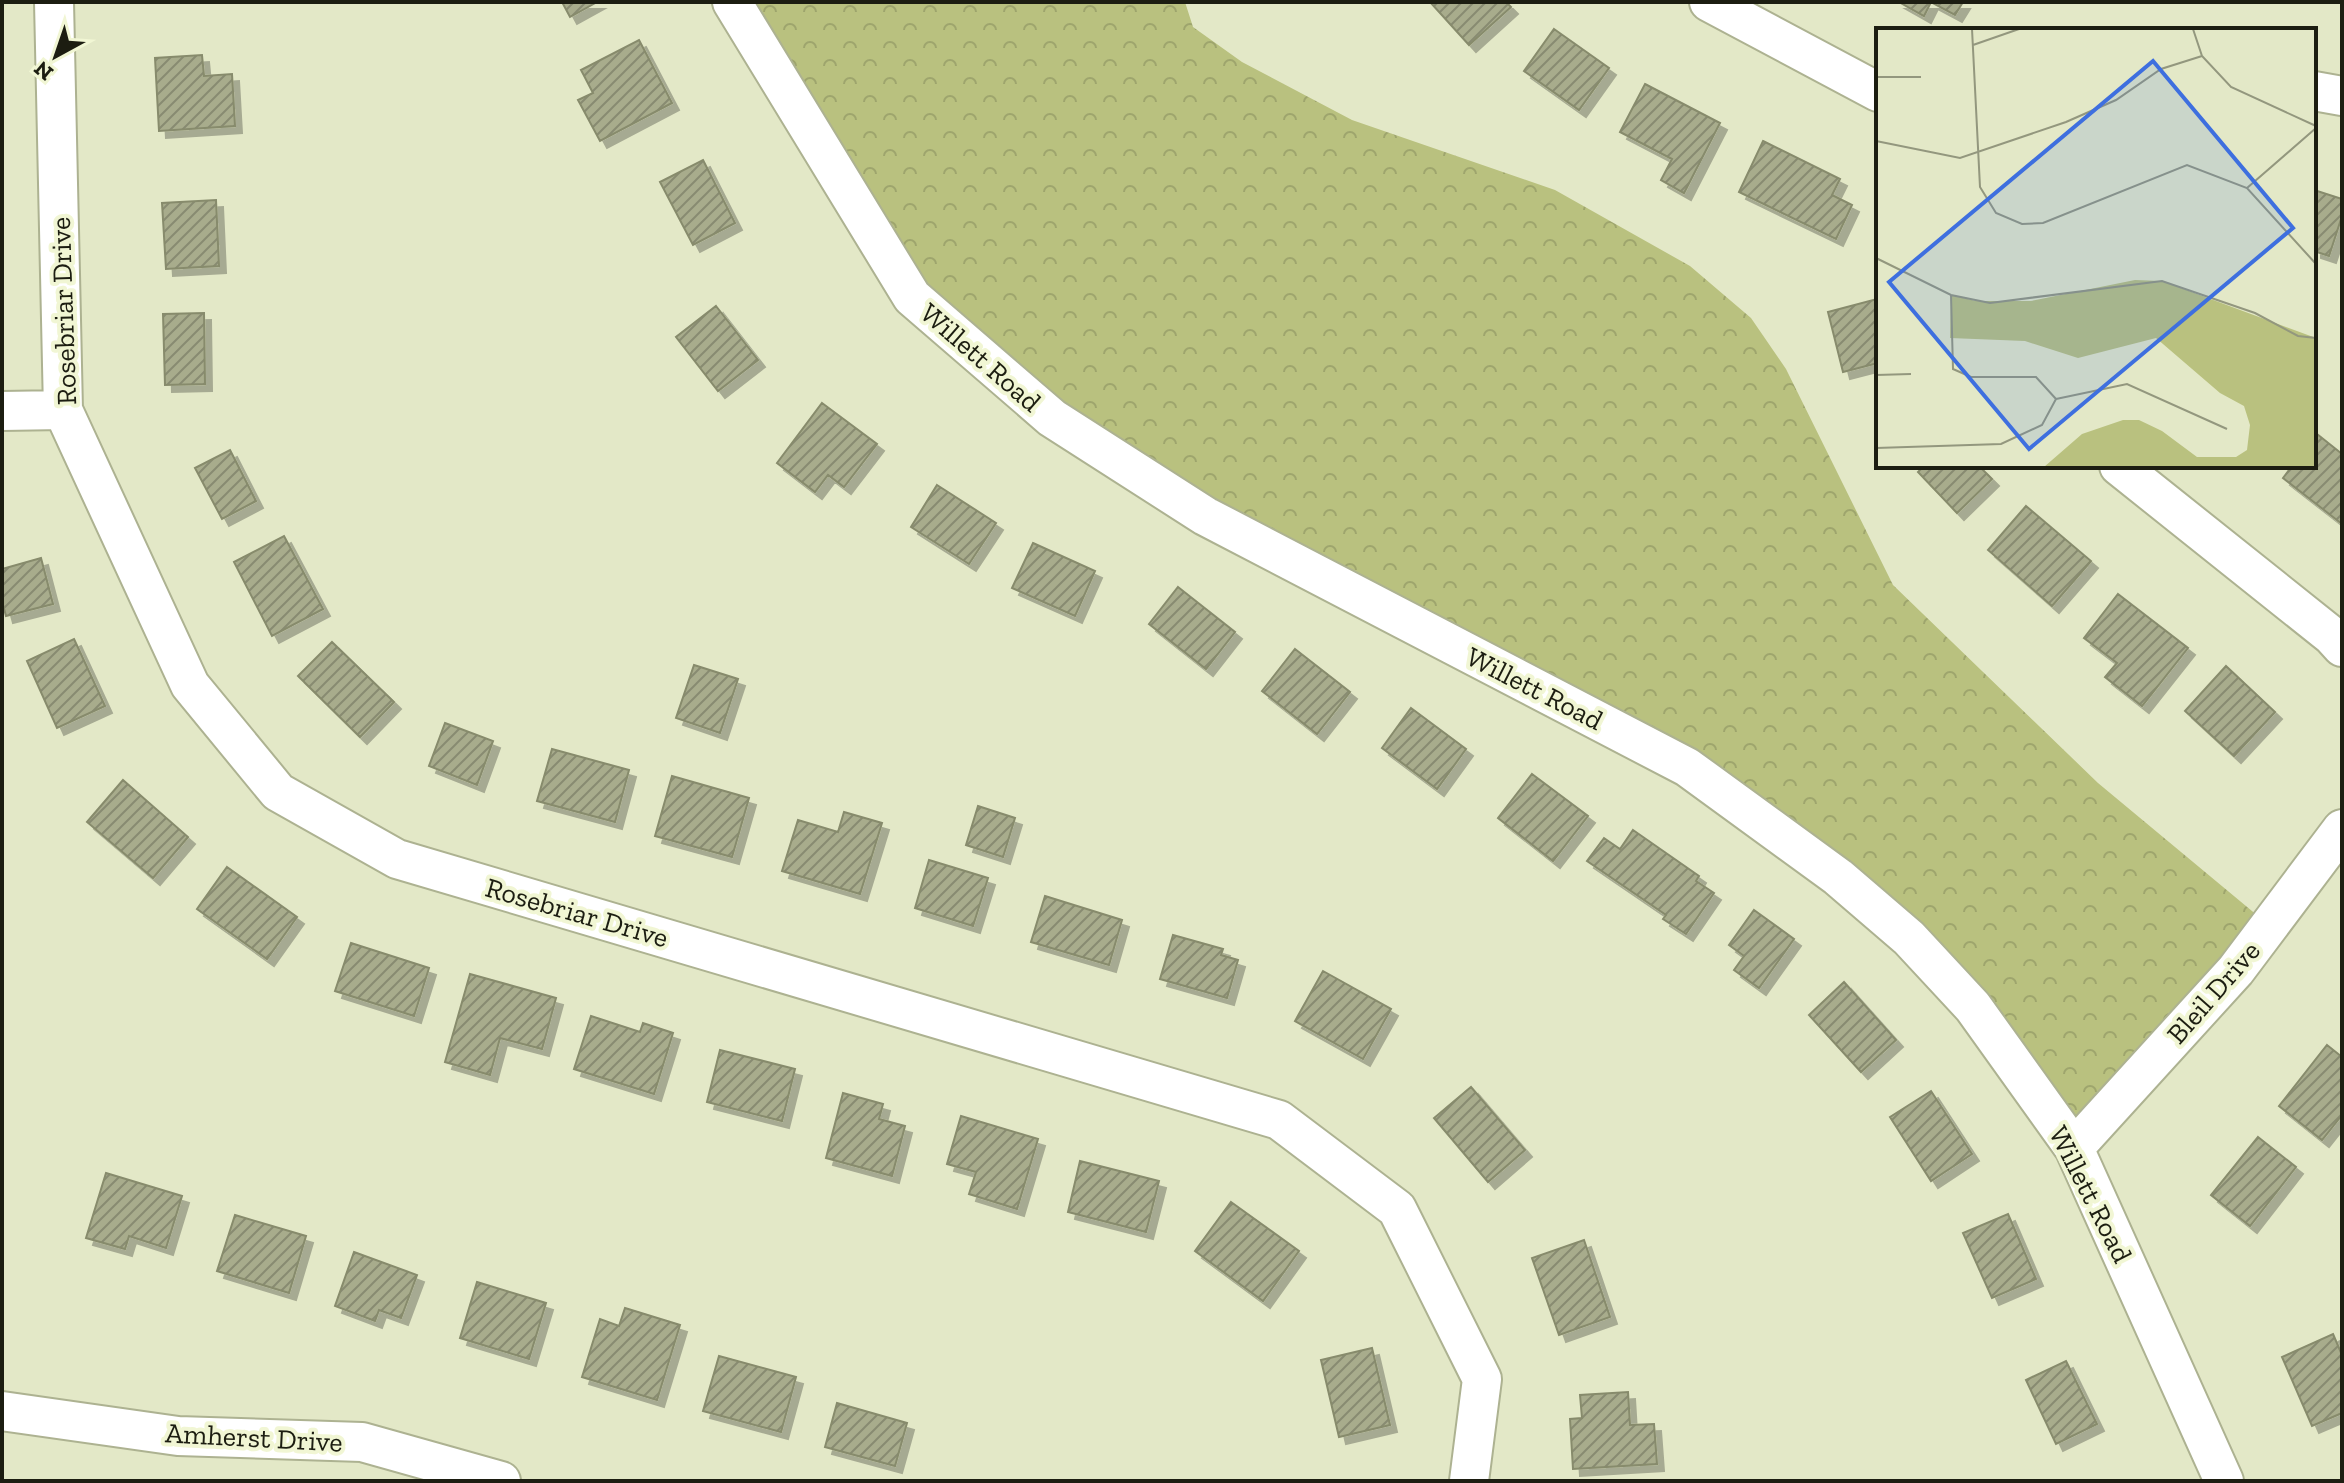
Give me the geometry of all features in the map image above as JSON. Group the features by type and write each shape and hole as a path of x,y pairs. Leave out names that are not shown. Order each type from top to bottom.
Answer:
{"street":[{"name":"Rosebriar Drive","path":"54,2 63,410 190,685 278,792 397,859 1279,1120 1397,1209 1482,1379 1469,1481"},
{"name":"Willett Road","path":"732,2 912,297 1052,418 1205,516 1687,767 1838,877 1909,938 1973,1007 2074,1148 2224,1481"},
{"path":"1709,2 1876,91"},
{"path":"2316,91 2342,96"},
{"path":"2,411 63,410"},
{"path":"2122,468 2342,647"},
{"name":"Bleil Drive","path":"2074,1148 2236,970 2342,829"},
{"name":"Amherst Drive","path":"2,1411 178,1436 362,1442 501,1481"}],"green space":[{"path":"732,2 1185,2 1193,27 1242,62 1352,120 1555,190 1690,266 1751,318 1786,369 1893,585 2098,783 2270,926 2074,1148 1973,1007 1687,767 1205,516 912,297"}],"building":[{"path":"562,2 597,2 570,17"},
{"path":"1430,2 1506,2 1511,7 1469,45"},
{"path":"1899,2 1931,2 1924,16"},
{"path":"1931,2 1963,2 1955,15"},
{"path":"1554,29 1609,68 1579,110 1524,71"},
{"path":"639,40 672,103 600,141 578,100 593,93 581,70"},
{"path":"202,55 204,76 232,74 235,126 159,131 155,58"},
{"path":"1645,84 1720,123 1684,193 1661,180 1672,159 1620,132"},
{"path":"1763,141 1840,179 1832,195 1852,205 1836,239 1739,192"},
{"path":"703,160 735,223 693,245 660,182"},
{"path":"2316,191 2342,199 2342,216 2329,256 2316,252"},
{"path":"216,200 219,266 166,269 162,203"},
{"path":"1876,299 1876,364 1843,372 1828,312"},
{"path":"716,306 758,360 718,391 676,337"},
{"path":"204,313 205,384 165,385 163,314"},
{"path":"822,403 877,444 844,487 828,475 815,492 777,463"},
{"path":"2316,435 2342,454 2342,524 2283,478 2290,468 2316,468"},
{"path":"230,450 256,501 222,519 195,468"},
{"path":"1922,468 1981,468 1992,479 1957,513 1918,472"},
{"path":"937,485 996,523 969,564 911,527"},
{"path":"2026,506 2091,561 2052,606 1988,550"},
{"path":"284,536 323,609 272,636 234,562"},
{"path":"1033,543 1095,571 1075,616 1012,588"},
{"path":"41,558 53,604 6,616 2,601 2,569"},
{"path":"1178,587 1235,632 1206,669 1149,624"},
{"path":"2118,594 2188,648 2142,706 2105,677 2117,663 2084,638"},
{"path":"74,639 105,706 57,728 27,661"},
{"path":"332,642 394,702 360,737 298,676"},
{"path":"1295,649 1350,692 1317,734 1262,691"},
{"path":"694,665 738,679 720,733 676,718"},
{"path":"2226,666 2275,712 2234,756 2185,711"},
{"path":"1411,708 1466,749 1437,789 1382,748"},
{"path":"445,723 493,741 477,785 429,766"},
{"path":"552,749 629,770 615,822 537,801"},
{"path":"1532,774 1588,816 1553,861 1498,818"},
{"path":"672,776 749,798 732,857 655,836"},
{"path":"123,780 188,837 153,878 87,822"},
{"path":"978,806 1015,818 1003,857 966,845"},
{"path":"844,812 882,823 860,894 782,871 798,820 838,832"},
{"path":"1633,830 1699,876 1696,881 1714,893 1686,934 1663,919 1666,915 1587,861 1604,838 1620,849"},
{"path":"929,860 988,878 973,926 915,908"},
{"path":"227,867 297,917 267,959 197,909"},
{"path":"1045,896 1122,920 1109,965 1031,942"},
{"path":"1754,910 1794,939 1759,988 1734,970 1744,956 1729,945"},
{"path":"1173,935 1223,949 1221,955 1238,960 1227,998 1160,979"},
{"path":"351,943 429,968 414,1016 335,991"},
{"path":"1323,971 1391,1009 1363,1059 1295,1021"},
{"path":"470,974 556,998 542,1049 500,1038 490,1075 445,1062"},
{"path":"1844,982 1896,1040 1861,1072 1809,1015"},
{"path":"591,1016 640,1032 643,1023 673,1033 654,1094 574,1069"},
{"path":"2327,1045 2342,1057 2342,1115 2322,1140 2279,1106"},
{"path":"720,1050 795,1069 782,1121 707,1102"},
{"path":"1471,1087 1525,1150 1488,1182 1434,1118"},
{"path":"1931,1091 1972,1154 1931,1181 1890,1117"},
{"path":"843,1093 883,1104 879,1119 905,1126 892,1176 826,1158"},
{"path":"961,1116 1038,1139 1017,1209 969,1194 976,1172 947,1164"},
{"path":"2258,1137 2296,1167 2250,1226 2211,1195"},
{"path":"1080,1161 1159,1181 1146,1232 1068,1212"},
{"path":"106,1173 182,1196 166,1248 129,1236 125,1249 86,1238"},
{"path":"1231,1202 1299,1251 1263,1301 1195,1251"},
{"path":"2008,1214 2036,1279 1992,1298 1963,1233"},
{"path":"235,1215 306,1236 289,1293 217,1271"},
{"path":"1584,1240 1610,1317 1559,1335 1532,1258"},
{"path":"354,1252 417,1275 401,1318 379,1310 375,1321 335,1306"},
{"path":"477,1282 546,1303 529,1359 460,1338"},
{"path":"625,1308 680,1325 657,1400 582,1377 600,1319 619,1326"},
{"path":"2333,1334 2342,1355 2342,1413 2312,1426 2282,1357"},
{"path":"1372,1348 1390,1425 1339,1437 1321,1360"},
{"path":"719,1356 796,1377 781,1432 703,1411"},
{"path":"2066,1361 2097,1424 2056,1444 2026,1380"},
{"path":"1628,1392 1630,1425 1654,1424 1657,1464 1573,1469 1570,1419 1582,1418 1580,1395"},
{"path":"837,1403 907,1423 895,1466 825,1447"}]}
